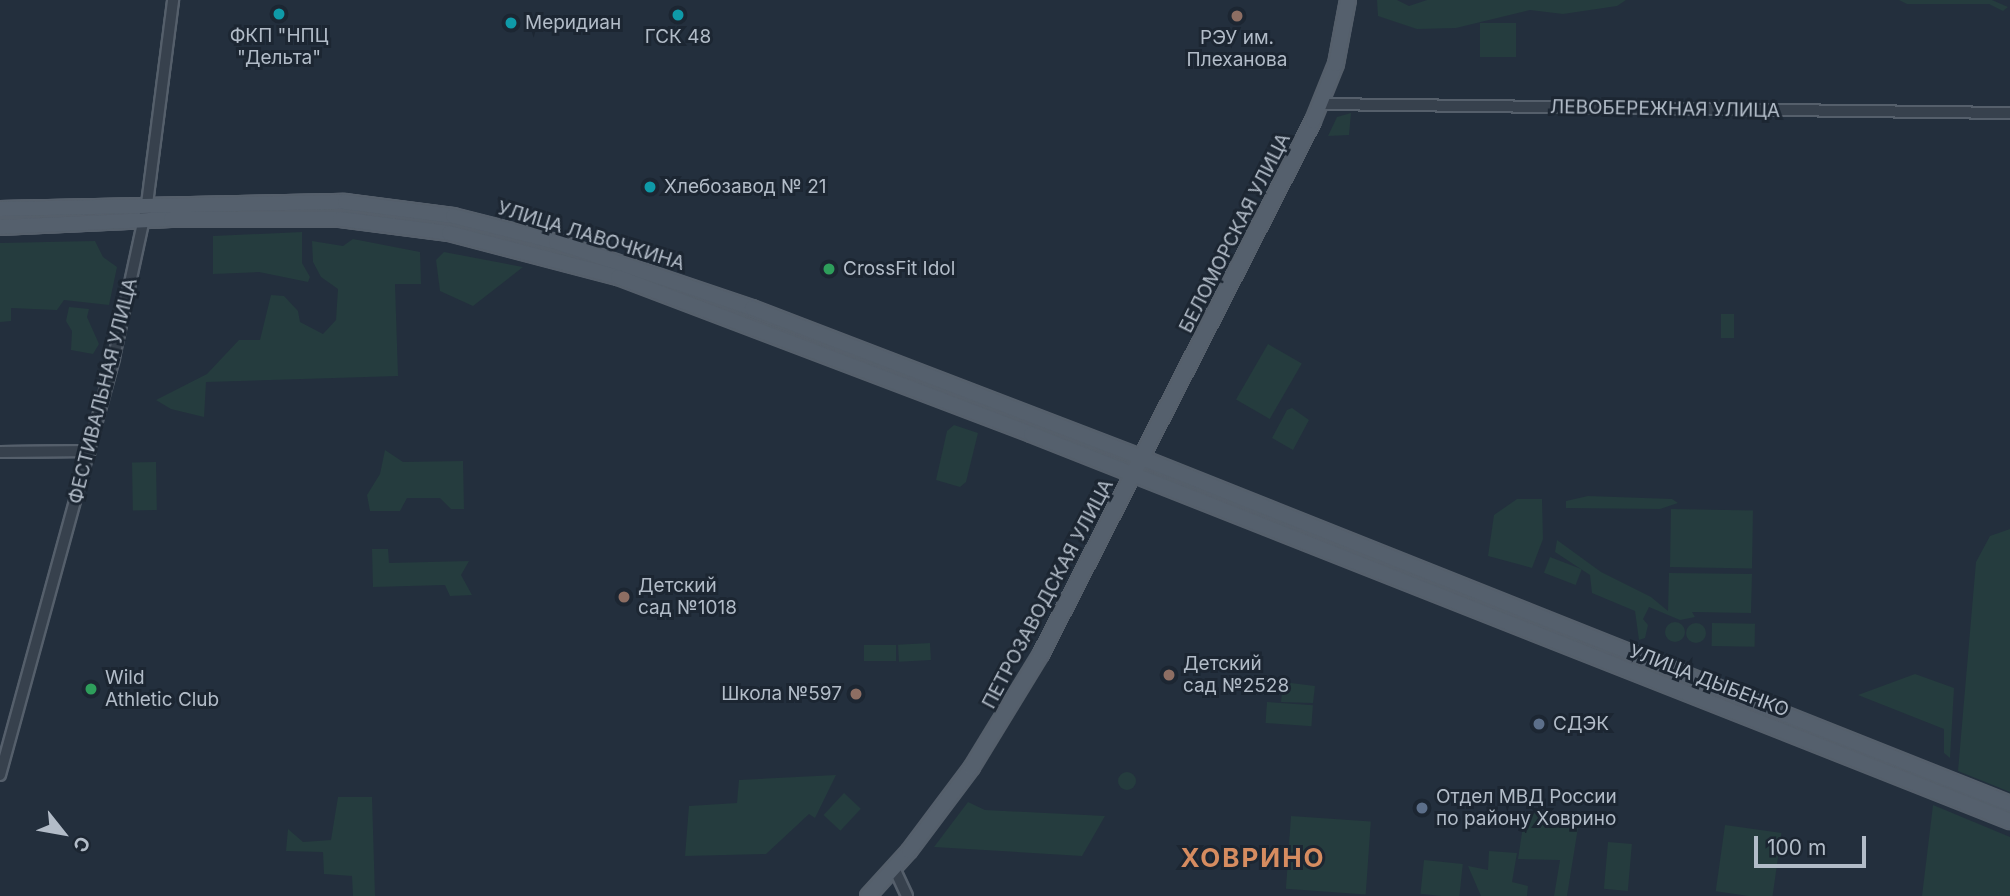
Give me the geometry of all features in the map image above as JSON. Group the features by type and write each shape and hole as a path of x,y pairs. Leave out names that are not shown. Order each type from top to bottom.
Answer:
{"main road":[{"name":"БЕЛОМОРСКАЯ УЛИЦА","path":"1133,475 1321,104 1338,54 1348,0"},
{"name":"УЛИЦА ЛАВОЧКИНА","path":"0,209 311,200 401,208 522,233 643,269 1142,458"},
{"name":"УЛИЦА ЛАВОЧКИНА","path":"0,227 144,221 340,219 398,225 517,249 638,284 1133,475"},
{"name":"УЛИЦА ДЫБЕНКО","path":"1142,458 2010,804"},
{"name":"УЛИЦА ДЫБЕНКО","path":"1133,475 2010,821"},
{"name":"ПЕТРОЗАВОДСКАЯ УЛИЦА","path":"868,896 894,868 1001,723 1133,475"}],"street":[{"name":"ФЕСТИВАЛЬНАЯ УЛИЦА","path":"0,775 90,451 144,221 173,0"},
{"name":"ЛЕВОБЕРЕЖНАЯ УЛИЦА","path":"1321,104 2010,113"},
{"path":"618,277 628,272 622,262"},
{"path":"638,284 633,274 643,269"},
{"path":"0,452 90,451"},
{"path":"1224,511 1219,497 1231,493"},
{"path":"1393,579 1399,560"},
{"path":"894,868 908,896"}],"green space":[{"path":"1377,0 1397,0 1409,6 1427,0 1626,0 1617,6 1563,14 1530,10 1456,28 1417,29 1378,16"},
{"path":"1899,0 1992,0 2008,7 2003,11 1989,4 1907,4"},
{"path":"1480,23 1516,23 1516,57 1480,57"},
{"path":"1351,113 1349,135 1328,136 1337,117"},
{"path":"345,202 556,242 1142,458 1133,475 685,301 398,225 144,221 147,204"},
{"path":"302,232 302,263 310,277 308,282 259,272 213,274 213,236"},
{"path":"353,239 420,252 421,284 395,284 398,376 206,382 204,417 171,409 156,400 207,374 239,340 260,340 271,295 284,296 298,311 300,322 323,334 336,320 338,289 321,277 313,262 312,241 343,246"},
{"path":"95,241 103,257 117,267 109,305 64,300 57,310 11,308 11,321 0,322 0,243"},
{"path":"444,252 523,267 473,306 440,291 436,260"},
{"path":"69,307 89,309 87,317 99,344 93,354 71,350 72,331 66,321"},
{"path":"1721,314 1734,314 1734,338 1721,338"},
{"path":"1268,344 1302,364 1270,419 1236,399"},
{"path":"1292,408 1309,420 1293,450 1272,438 1287,410"},
{"path":"954,425 978,433 966,482 960,487 936,480 947,431"},
{"path":"385,450 403,462 463,461 464,509 451,509 440,498 407,498 400,511 370,511 367,495 380,474"},
{"path":"132,462 156,462 157,510 133,510"},
{"path":"1588,496 1672,499 1678,503 1660,509 1566,508 1566,501"},
{"path":"1517,499 1542,499 1543,539 1532,568 1488,556 1494,515"},
{"path":"1671,509 1753,510 1752,568 1670,567"},
{"path":"2010,529 2010,792 1958,771 1976,562 1990,536"},
{"path":"1557,540 1601,572 1651,597 1668,611 1669,573 1752,574 1751,613 1692,612 1695,617 1680,620 1649,607 1643,619 1648,625 1645,638 1639,640 1635,611 1592,593 1590,575 1555,552"},
{"path":"372,549 388,549 389,563 469,561 461,575 472,595 450,596 445,585 373,587"},
{"path":"1550,557 1582,569 1576,585 1544,573"},
{"path":"1675,622 1682,625 1685,632 1682,639 1675,642 1668,639 1665,632 1668,625"},
{"path":"1696,623 1703,626 1706,633 1703,640 1696,643 1689,640 1686,633 1689,626"},
{"path":"1712,623 1755,624 1755,647 1712,646"},
{"path":"930,643 931,660 899,662 898,645"},
{"path":"864,645 896,645 896,661 864,661"},
{"path":"1915,674 1954,688 1950,758 1944,753 1944,729 1858,695"},
{"path":"1283,682 1315,686 1313,703 1281,702"},
{"path":"1267,702 1313,705 1311,726 1266,723"},
{"path":"1127,772 1133,775 1136,781 1133,787 1127,790 1121,787 1118,781 1121,775"},
{"path":"836,775 815,818 809,814 766,854 685,856 689,806 737,803 739,780"},
{"path":"844,793 861,809 840,831 824,815"},
{"path":"338,797 372,797 375,896 353,896 352,876 324,874 323,852 286,851 288,829 303,842 331,840"},
{"path":"968,802 985,810 1105,816 1082,856 934,847"},
{"path":"1933,805 2010,837 2010,896 1922,896"},
{"path":"1525,813 1580,815 1567,896 1554,896 1560,860 1518,859"},
{"path":"1291,816 1371,822 1366,894 1286,889"},
{"path":"1725,825 1781,833 1773,896 1716,891"},
{"path":"1608,842 1632,844 1628,891 1604,889"},
{"path":"1489,851 1517,853 1512,882 1528,886 1527,896 1481,896 1468,866 1488,870"},
{"path":"1424,860 1463,864 1459,896 1420,894"}],"place":[{"name":"ФКП \"НПЦ \"Дельта\"","path":"279,14"},
{"name":"ГСК 48","path":"678,15"},
{"name":"РЭУ им. Плеханова","path":"1237,16"},
{"name":"Меридиан","path":"511,23"},
{"name":"Хлебозавод № 21","path":"650,187"},
{"name":"CrossFit Idol","path":"829,269"},
{"name":"Детский сад №1018","path":"624,597"},
{"name":"Детский сад №2528","path":"1169,675"},
{"name":"Wild Athletic Club","path":"91,689"},
{"name":"Школа №597","path":"856,694"},
{"name":"СДЭК","path":"1539,724"},
{"name":"Отдел МВД России по району Ховрино","path":"1422,808"}],"district":[{"name":"ХОВРИНО","path":"1253,858"}]}
